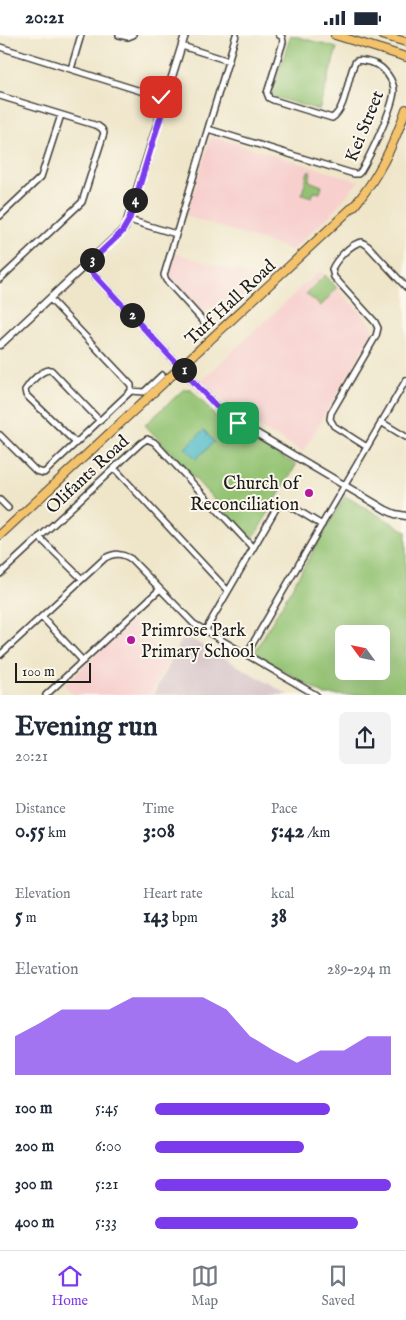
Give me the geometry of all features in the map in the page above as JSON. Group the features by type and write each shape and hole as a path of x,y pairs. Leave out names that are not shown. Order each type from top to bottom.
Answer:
{"main road":[{"path":"335,35 406,57"},
{"path":"382,35 404,39"},
{"name":"Turf Hall Road","path":"0,535 355,205 384,163 394,143 406,109"}],"street":[{"path":"71,69 81,35"},
{"path":"119,35 128,37 133,35"},
{"path":"0,345 122,232 129,220 185,35"},
{"path":"205,323 164,278 164,272 236,35"},
{"name":"Kei Street","path":"208,129 354,174 358,174 361,171 386,118 394,93 394,88 384,69 361,60 356,61 337,114 332,118 272,100 267,93 283,42 282,37 279,35"},
{"path":"182,46 228,61"},
{"path":"0,47 166,99"},
{"path":"0,96 99,127 104,133 84,200 76,210 0,279"},
{"path":"0,216 41,177 61,115"},
{"path":"129,220 176,234"},
{"path":"367,447 334,426 330,419 331,413 376,336 378,328 375,322 334,277 332,267 354,245 362,242 406,287"},
{"path":"86,266 216,406 233,420 391,512 406,516"},
{"path":"0,435 36,471 41,473 47,472 131,391 131,385 50,299"},
{"path":"76,443 26,395 25,390 28,385 45,371 51,370 100,421"},
{"path":"131,391 144,392 162,375"},
{"path":"246,655 406,380"},
{"path":"381,422 406,437"},
{"name":"Olifants Road","path":"0,574 144,440 151,440 253,548"},
{"path":"114,468 228,591"},
{"path":"0,500 8,508"},
{"path":"204,631 274,511 280,505 289,505 322,525"},
{"path":"39,537 82,579"},
{"path":"0,655 105,558 119,554 131,559 190,621 204,631 316,695"},
{"path":"46,695 160,590"},
{"path":"42,617 82,661"}],"shaded area":[{"path":"214,137 359,181 331,214 292,250 186,216 210,139"},
{"path":"175,253 256,278 262,278 220,317 210,306 206,310 200,310 171,278 170,271"},
{"path":"320,270 372,325 373,332 303,452 230,410 202,380"},
{"name":"Primrose Park Primary School","path":"132,622 169,659 150,695 74,695 64,685"},
{"path":"184,635 289,695 153,695"}],"green space":[{"path":"291,35 337,48 319,110 275,97 272,92"},
{"path":"308,171 311,172 309,181 322,186 320,193 314,192 312,197 302,194"},
{"path":"325,275 337,288 321,306 306,294"},
{"path":"184,389 191,389 220,421 296,465 254,537 249,537 145,425"},
{"path":"345,496 406,531 406,695 325,695 254,653"}],"water":[{"path":"204,430 214,442 196,459 185,448"}],"place":[{"name":"Church of Reconciliation","path":"309,493"},
{"name":"Primrose Park Primary School","path":"131,640"}],"route":[{"path":"161,97 166,99 129,220 122,232 86,266 216,406 238,423"}]}
